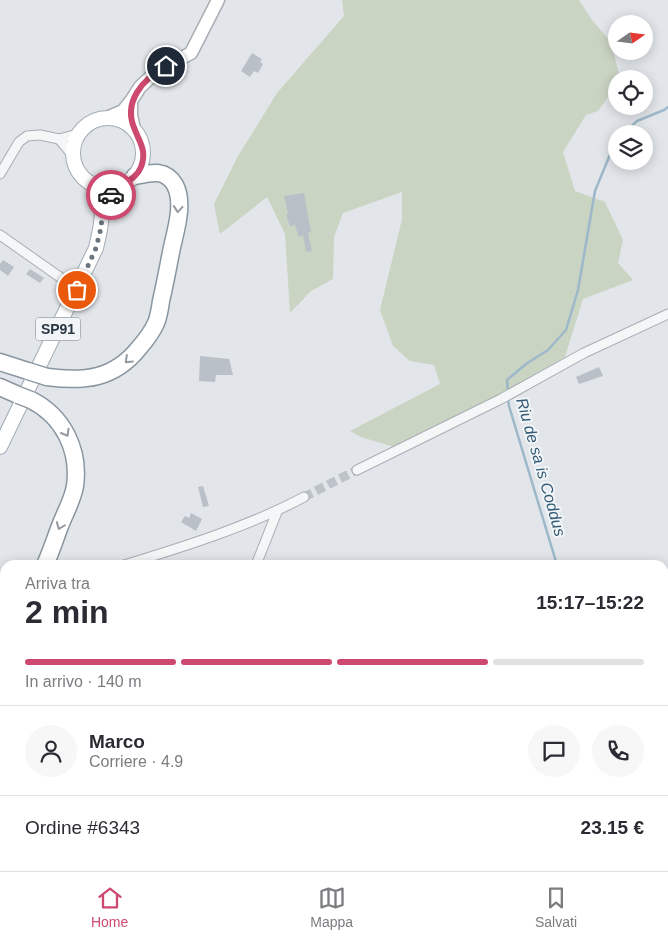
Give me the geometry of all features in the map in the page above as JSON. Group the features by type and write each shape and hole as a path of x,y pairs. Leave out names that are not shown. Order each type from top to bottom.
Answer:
{"highway":[{"path":"0,362 51,377 95,378 123,365 146,340 157,322 180,202 174,184 164,175 156,171 135,176"},
{"path":"0,387 42,406 61,425 72,445 75,487 47,560"}],"main road":[{"path":"116,188 98,187 89,183 80,176 75,166 73,156 74,145 78,134 86,125 97,119 109,118 127,123 134,130 140,137 143,156 141,167 135,176"},
{"name":"SP91","path":"103,206 116,188 126,184 135,176"},
{"name":"SP91","path":"0,447 96,248 101,228 103,206 98,187"}],"street":[{"path":"109,118 123,111 140,87 156,72 191,52 218,0"},
{"path":"131,101 134,130"},
{"path":"0,174 19,142 27,136 40,135 58,139 78,134"},
{"path":"58,139 73,156"},
{"path":"0,236 64,280"},
{"path":"357,470 508,395 584,353 668,314"},
{"path":"141,560 276,512 304,497"},
{"path":"258,560 276,512"}],"green space":[{"path":"342,0 579,0 592,20 608,39 608,60 616,60 618,70 608,70 608,97 598,111 586,115 563,152 575,191 605,202 623,240 618,263 633,280 583,299 565,357 500,394 394,447 361,437 350,431 440,384 434,365 410,361 393,346 380,310 402,219 402,192 343,213 334,237 333,279 311,291 290,313 285,234 267,197 220,234 214,204 238,156 277,93 344,16"}],"building":[{"path":"252,53 262,59 260,62 263,64 258,73 254,71 250,77 241,71"},
{"path":"304,193 311,232 308,233 312,251 306,252 303,235 299,237 295,225 290,226 286,215 288,214 284,196"},
{"path":"3,260 14,267 8,276 0,270 0,264"},
{"path":"30,269 44,278 40,283 26,274"},
{"path":"200,356 229,359 233,375 216,375 215,382 199,381"},
{"path":"599,367 603,376 579,384 576,377"},
{"path":"203,486 209,506 203,507 198,487"},
{"path":"191,513 202,519 196,531 181,522 185,516 189,518"}],"waterway":[{"name":"Riu de sa is Coddus","path":"633,125 637,121 668,107"},
{"name":"Riu de sa is Coddus","path":"508,393 507,380 526,364 548,350 566,330 578,290 595,191 608,159"},
{"name":"Riu de sa is Coddus","path":"508,399 555,560"}],"tunnel":[{"path":"304,497 357,470"}],"way so far":[{"path":"77,290 96,248 101,228 103,206 111,195"}],"route":[{"path":"111,195 116,188 126,184 135,176 141,167 143,146 140,137 134,130 131,101 140,87 156,72 166,66"}]}
